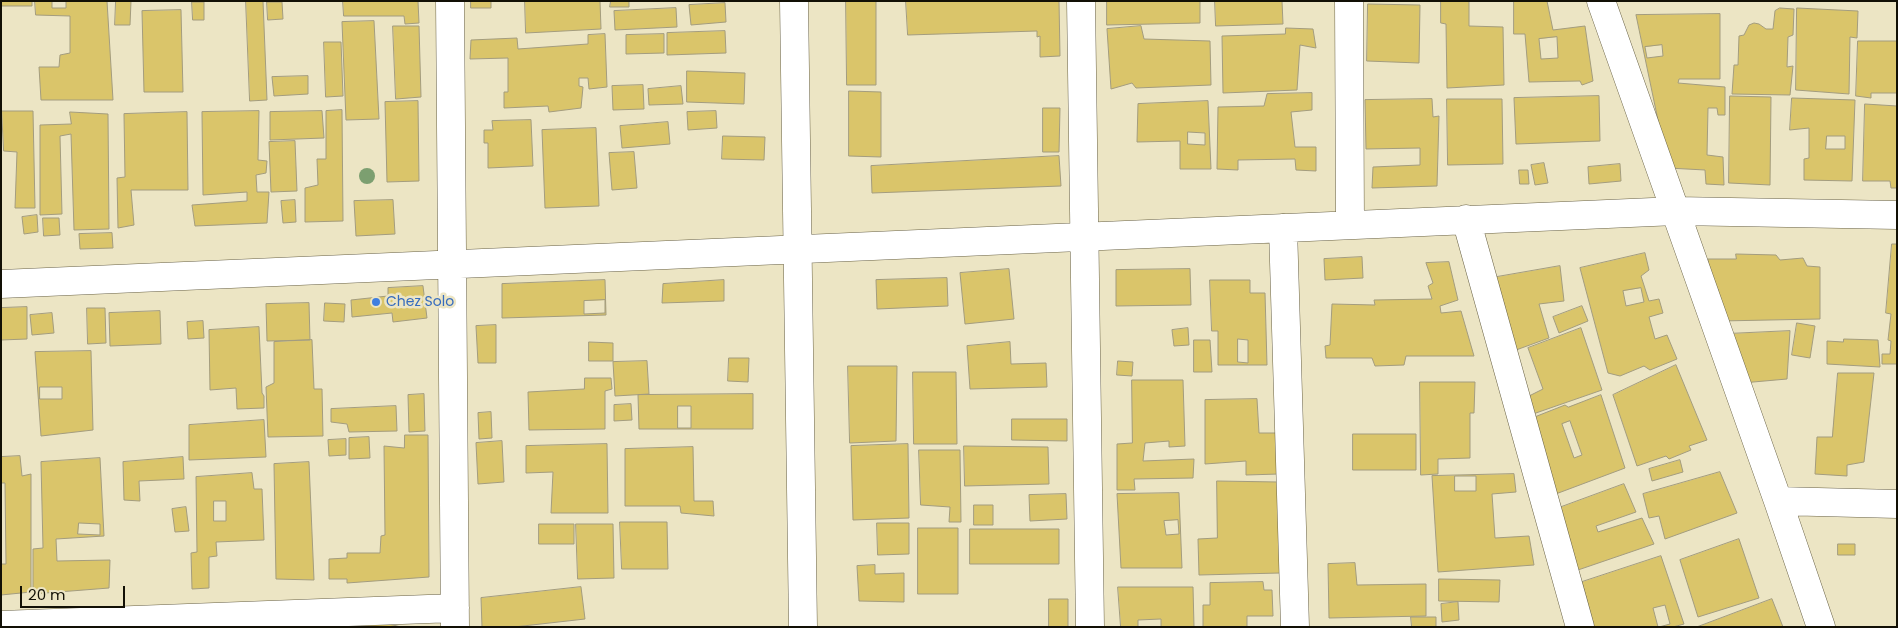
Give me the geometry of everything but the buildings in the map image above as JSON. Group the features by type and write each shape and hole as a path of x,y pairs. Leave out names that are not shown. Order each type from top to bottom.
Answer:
{"street":[{"path":"1,625 455,617 454,263 450,1"},
{"path":"794,1 803,627"},
{"path":"1081,1 1090,627"},
{"path":"1349,1 1350,225"},
{"path":"1601,1 1778,500 1821,627"},
{"path":"1,284 1676,211 1897,215"},
{"path":"1466,219 1580,627"},
{"path":"1283,228 1295,627"},
{"path":"1778,500 1897,504"}],"place":[{"name":"Chez Solo","path":"376,302"}]}
